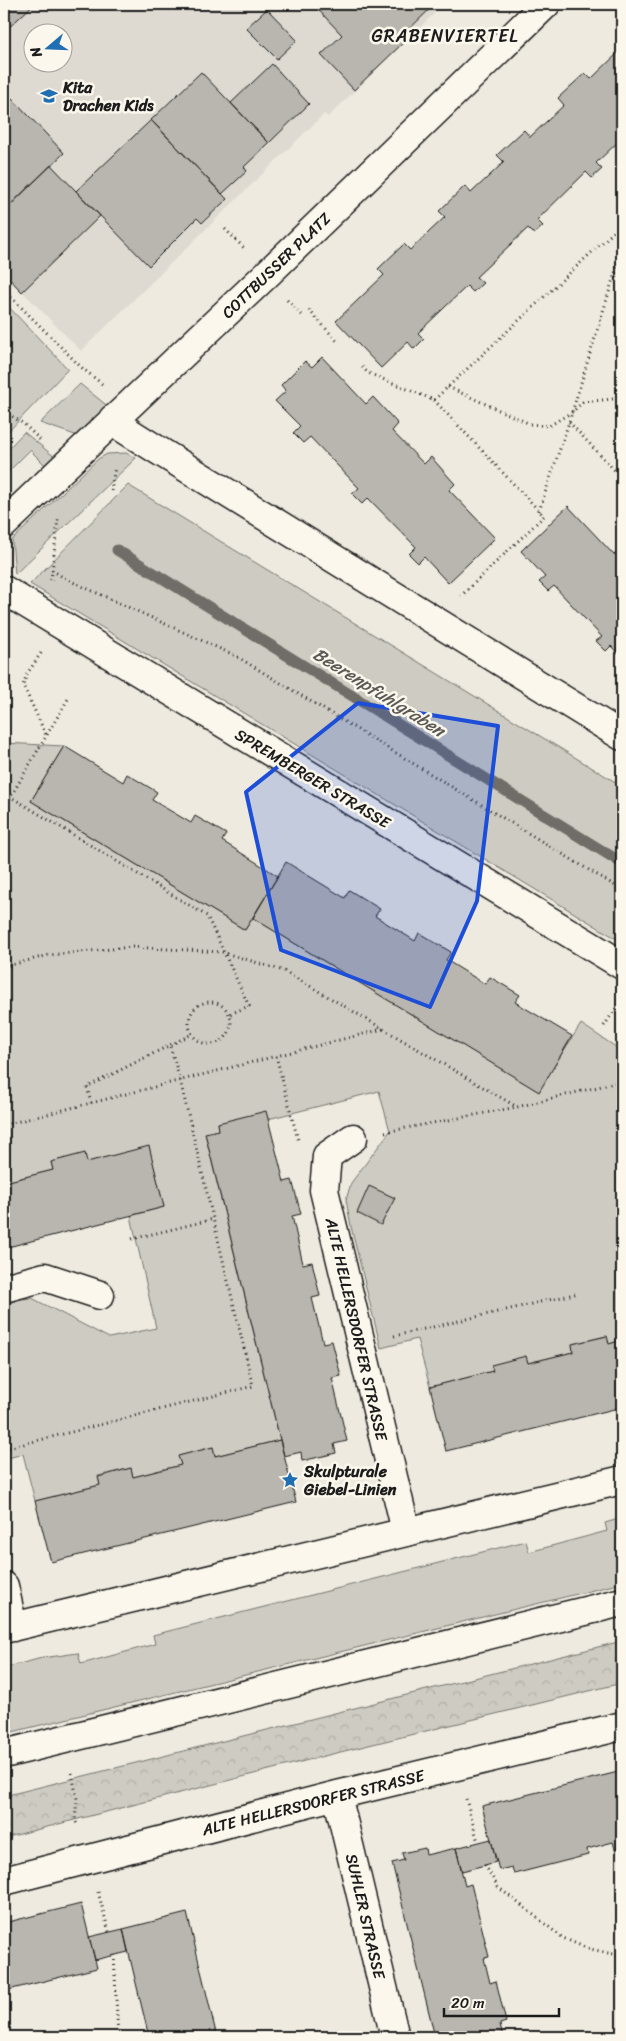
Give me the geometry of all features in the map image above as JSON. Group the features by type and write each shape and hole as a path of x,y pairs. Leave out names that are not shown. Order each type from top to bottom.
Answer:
{"street":[{"name":"COTTBUSSER PLATZ","path":"4,524 264,277 546,4"},
{"path":"114,419 122,427 156,449 622,736"},
{"name":"SPREMBERGER STRASSE","path":"4,590 622,965"},
{"name":"ALTE HELLERSDORFER STRASSE","path":"353,1138 327,1156 324,1190 406,1531"},
{"path":"4,1288 44,1277 100,1295"},
{"path":"4,1586 8,1628 622,1480"},
{"path":"4,1754 622,1602"},
{"name":"ALTE HELLERSDORFER STRASSE","path":"4,1881 337,1795 622,1726"},
{"name":"SUHLER STRASSE","path":"337,1795 395,2037"}],"path":[{"path":"434,400 622,224"},
{"path":"538,511 569,422 622,250"},
{"path":"4,290 81,367"},
{"path":"309,310 338,342"},
{"path":"362,367 368,374 434,400 544,516 459,598"},
{"path":"448,387 530,424 549,426 572,412 583,402 622,398"},
{"path":"4,411 24,424"},
{"path":"569,422 622,478"},
{"path":"46,735 23,685 53,621 52,570 64,466"},
{"path":"52,570 64,578 236,656 622,890"},
{"path":"4,808 68,699"},
{"path":"4,795 207,916 222,952 249,1006 230,1014"},
{"path":"4,967 49,956 132,947 222,952 284,971 517,1107"},
{"path":"604,1026 622,998"},
{"path":"214,1002 226,1009 230,1014 231,1021 228,1034 217,1043 203,1043 192,1034 189,1021 194,1008 200,1004 214,1002"},
{"path":"4,1125 383,1029"},
{"path":"92,1103 87,1087 192,1034"},
{"path":"4,1449 253,1386 214,1219 170,1046"},
{"path":"276,1056 300,1146"},
{"path":"353,1138 517,1107 622,1081"},
{"path":"132,1239 214,1219"},
{"path":"360,1345 579,1293"},
{"path":"465,1794 478,1842"},
{"path":"485,1865 498,1886 563,1938 586,1948 622,1956"},
{"path":"114,1955 118,2037"}],"highlighted area":[{"path":"358,703 498,726 477,901 430,1007 281,950 246,792"}],"shaded area":[{"path":"4,4 444,4 328,117 324,114 81,351 4,273"}],"green space":[{"path":"4,302 68,369 4,436"},
{"path":"80,384 110,408 78,436 40,423"},
{"path":"24,432 56,458 45,465 30,450 4,476 4,453"},
{"path":"126,453 136,458 15,574 12,540 98,459 107,454"},
{"path":"128,485 622,786 622,942 30,584"},
{"path":"4,743 64,746 31,801 245,930 253,918 538,1091 581,1024 622,1051 622,1101 617,1103 622,1126 622,1340 609,1344 606,1336 572,1344 573,1352 528,1363 526,1356 493,1371 430,1387 417,1339 381,1348 346,1200 351,1183 390,1131 379,1091 268,1119 218,1123 219,1130 205,1134 280,1440 215,1456 213,1447 179,1456 181,1465 133,1477 131,1468 98,1476 100,1485 35,1501 23,1454 4,1459 4,1305 20,1299 32,1298 109,1338 156,1328 131,1216 164,1207 149,1147 87,1162 84,1154 51,1162 53,1170 5,1182"},
{"path":"622,1518 622,1583 4,1734 4,1668 42,1658 78,1653 81,1664 155,1644 153,1635 526,1541 529,1552 607,1531 605,1523"},
{"path":"622,1641 622,1683 324,1756 4,1838 4,1796"}],"building":[{"path":"4,4 34,4 4,32"},
{"path":"313,4 435,4 400,38 403,43 354,90 321,55 342,35"},
{"path":"267,9 297,40 277,59 246,28"},
{"path":"622,49 622,138 596,163 602,169 592,178 586,172 537,220 543,226 534,234 528,228 476,277 483,283 473,292 467,286 418,333 424,339 414,349 408,342 381,368 336,321 384,275 378,269 404,244 410,250 445,217 439,211 465,186 471,193 504,162 497,155 524,130 530,137 564,105 558,98 585,73 591,79"},
{"path":"272,64 309,104 269,143 231,103"},
{"path":"201,72 269,143 244,167 247,171 222,194 151,120"},
{"path":"12,98 64,153 4,211 4,106"},
{"path":"151,120 227,199 202,223 197,218 149,266 76,191"},
{"path":"51,165 100,216 22,292 4,273 4,211"},
{"path":"322,357 366,404 373,397 398,424 392,431 424,464 431,457 455,484 449,490 495,538 448,583 424,557 418,563 409,554 416,547 368,498 362,504 352,494 359,488 310,437 303,443 293,433 300,426 275,401 286,391 281,385 305,361 312,367"},
{"path":"568,506 614,555 622,550 622,658 611,646 606,651 596,641 602,637 554,586 548,591 539,582 545,577 521,551"},
{"path":"64,746 123,782 127,774 157,792 152,800 191,823 195,816 226,834 222,841 278,876 245,930 31,801"},
{"path":"286,862 345,898 349,890 380,909 375,916 415,941 419,933 451,952 446,960 485,984 490,977 520,995 515,1002 572,1036 539,1092 253,918"},
{"path":"622,1101 622,1126 617,1103"},
{"path":"266,1111 284,1182 292,1180 301,1214 292,1216 303,1264 312,1262 320,1296 312,1298 323,1343 332,1341 341,1376 332,1378 347,1441 334,1444 336,1453 302,1461 301,1452 284,1456 205,1133 219,1130 218,1123"},
{"path":"149,1146 164,1207 4,1248 4,1177 5,1182 53,1170 51,1162 85,1153 87,1162"},
{"path":"369,1186 395,1198 381,1225 357,1213"},
{"path":"607,1336 609,1344 622,1340 622,1407 446,1451 430,1387 493,1371 491,1365 526,1356 528,1363 573,1352 572,1344"},
{"path":"280,1440 296,1502 51,1562 35,1501 100,1485 98,1477 131,1468 133,1477 181,1465 178,1456 213,1447 215,1456"},
{"path":"622,1771 622,1847 615,1849 613,1842 587,1849 588,1855 514,1874 512,1867 499,1870 482,1806"},
{"path":"491,1839 496,1862 462,1871 456,1848"},
{"path":"425,1848 426,1855 456,1848 465,1886 471,1884 489,1957 484,1958 490,1983 496,1981 506,2022 500,2024 503,2037 435,2037 392,1863 404,1860 402,1853"},
{"path":"81,1904 97,1968 4,1991 4,1923"},
{"path":"187,1913 217,2037 149,2037 123,1929"},
{"path":"123,1929 128,1952 95,1960 89,1937"}],"waterway":[{"name":"Beerenpfuhlgraben","path":"117,550 622,863"}],"place":[{"name":"Kita Drachen Kids","path":"49,96"},
{"name":"Skulpturale Giebel-Linien","path":"290,1480"}],"district":[{"name":"GRABENVIERTEL","path":"445,36"}]}
